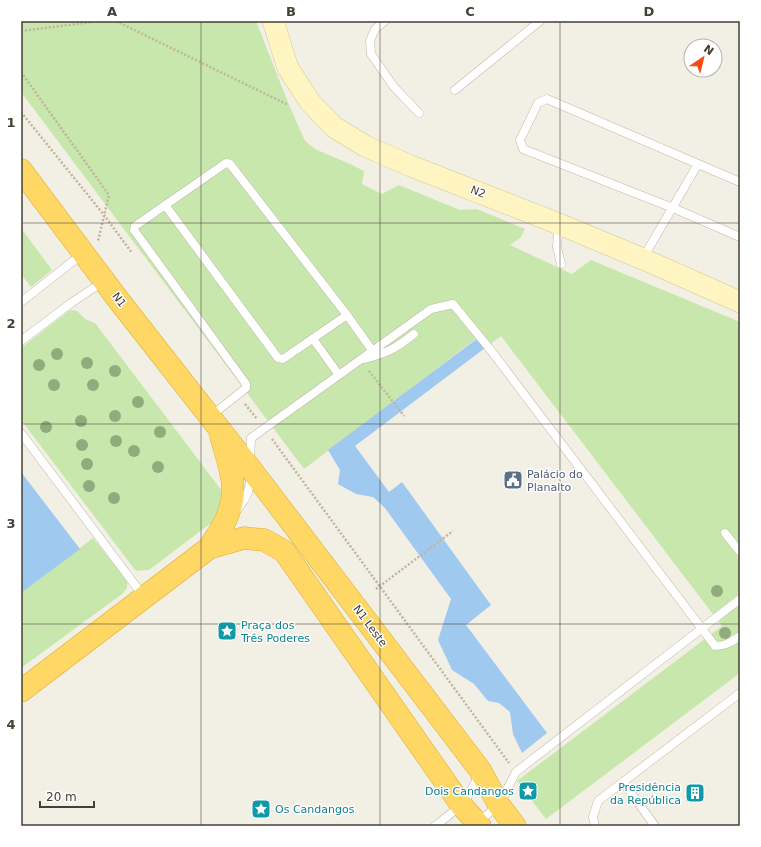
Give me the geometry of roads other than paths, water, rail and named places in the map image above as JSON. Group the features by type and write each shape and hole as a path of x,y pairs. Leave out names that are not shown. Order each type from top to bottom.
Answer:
{"highway":[{"name":"N1","path":"21,170 214,423"},
{"name":"N1 Leste","path":"214,423 480,770 499,805 515,826"},
{"path":"21,691 209,548 223,526 232,500 232,484 214,423"},
{"path":"209,548 244,538 264,540 284,551 462,806 478,824"}],"main road":[{"name":"N2","path":"273,21 288,68 310,102 334,127 390,163 559,224 740,302"}],"lane":[{"path":"385,21 375,29 370,41 371,54 394,87 419,113"},
{"path":"455,90 540,21"},
{"path":"740,182 547,99 538,103 520,140 524,149 673,208 740,237"},
{"path":"214,423 246,388 246,384 134,230 135,226 226,163 230,164 348,315 372,350"},
{"path":"643,259 698,164"},
{"path":"165,205 278,358 283,359 348,315"},
{"path":"559,224 557,247 561,264"},
{"path":"21,302 93,266"},
{"path":"21,341 71,303 93,266"},
{"path":"223,526 248,495 251,485 251,438 431,309 453,304 489,348 715,646 724,646 740,636"},
{"path":"360,360 385,353 401,345 414,334"},
{"path":"313,339 339,375"},
{"path":"21,432 145,597"},
{"path":"725,533 740,552"},
{"path":"478,824 499,805 516,772 740,599"},
{"path":"595,826 593,817 598,801 740,693"},
{"path":"435,826 462,806 473,791 480,770"},
{"path":"622,782 655,826"}],"water":[{"path":"478,338 485,348 355,446 389,492 402,482 491,605 466,625 547,733 522,753 513,734 510,712 499,703 488,701 474,684 452,670 438,640 451,599 385,508 373,497 356,494 338,484 340,470 328,450"},
{"path":"21,472 80,549 21,593"}],"place":[{"name":"Palácio do Planalto","path":"513,480"},
{"name":"Praça dos Três Poderes","path":"227,631"},
{"name":"Dois Candangos","path":"528,791"},
{"name":"Presidência da República","path":"695,793"},
{"name":"Os Candangos","path":"261,809"}]}
